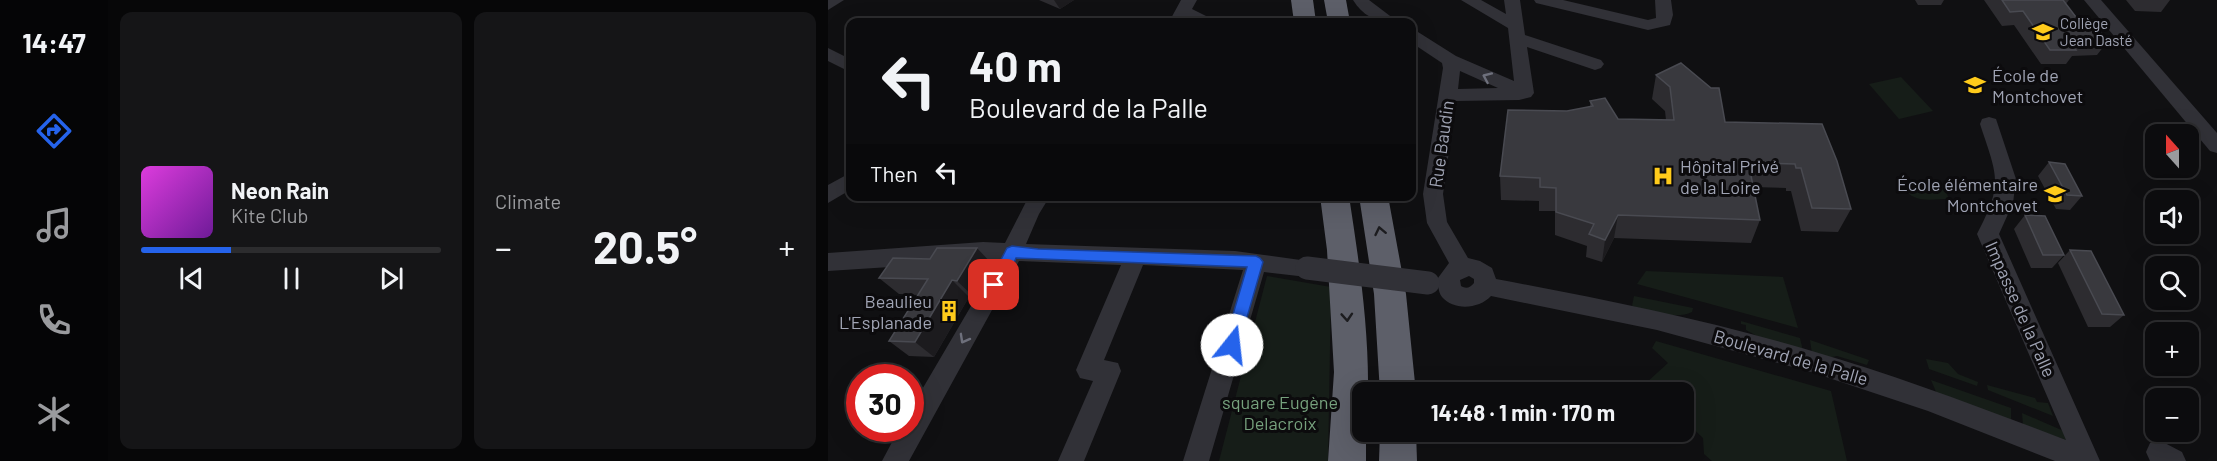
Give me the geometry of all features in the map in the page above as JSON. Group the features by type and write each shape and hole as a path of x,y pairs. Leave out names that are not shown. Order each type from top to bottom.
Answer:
{"highway":[{"path":"1302,0 1304,18"},
{"path":"1335,0 1339,18"},
{"path":"1335,201 1342,250 1351,372 1347,461"},
{"path":"1374,201 1382,241 1398,364 1398,382"},
{"path":"1398,442 1398,461"}],"street":[{"path":"828,5 836,0"},
{"path":"1361,0 1364,5 1384,18"},
{"path":"1469,0 1517,32 1595,64"},
{"path":"1512,0 1525,93"},
{"path":"1542,0 1580,5 1653,25 1664,21 1663,0"},
{"path":"2092,0 2217,146"},
{"path":"1183,11 1196,18"},
{"path":"1416,39 1450,60 1525,93"},
{"path":"828,54 846,64"},
{"name":"Rue Baudin","path":"1450,60 1452,68 1433,194 1437,223 1462,267"},
{"path":"1448,95 1509,96 1525,93"},
{"name":"Impasse de la Palle","path":"1989,124 2005,165 2007,179 2001,212 1988,234 2080,443 2085,460"},
{"path":"828,195 846,183"},
{"path":"895,461 1003,273 1030,211 1037,201"},
{"path":"828,262 939,252 1012,252 1038,255 1136,256 1256,262 1438,284 1455,296 1469,299 1477,296 1486,286 1486,279 1479,269 1462,267 1438,284"},
{"path":"1071,461 1109,371 1088,370 1136,256"},
{"path":"1196,461 1256,262"},
{"name":"Boulevard de la Palle","path":"1486,286 1658,320 1811,362 1930,400 2085,460"}],"green space":[{"path":"1901,77 1933,111 1899,119 1869,84"},
{"path":"1943,185 1949,199 1917,198 1904,187"},
{"path":"1646,271 1783,277 1798,328 1637,284"},
{"name":"square Eugène Delacroix","path":"1267,276 1331,287 1328,461 1219,461"},
{"path":"1634,296 1693,308 1692,312 1686,314 1663,314 1632,306"},
{"path":"1741,321 1800,338 1803,351 1766,341 1746,330 1746,325 1741,324"},
{"path":"1810,340 1869,360 1867,365 1837,356 1827,358 1812,354"},
{"path":"1656,341 1831,391 1847,461 1712,461 1704,454 1703,438 1694,429 1694,382 1647,382 1668,363 1652,348"},
{"path":"1926,359 1948,363 1958,374 1978,382 1977,386 1929,369"},
{"path":"1931,380 2011,408 2011,420 1937,394"},
{"path":"1987,385 2035,398 2037,402 2048,403 2053,416 1988,390"},
{"path":"2022,413 2066,432 2069,441 2023,425"}],"building":[{"path":"2002,0 2063,0 2082,25 2095,25 2108,41 2070,42 2076,50 2050,50 2023,11 2010,12"},
{"name":"Hôpital Privé de la Loire","path":"1681,63 1711,88 1719,88 1725,122 1822,124 1837,161 1851,209 1812,208 1801,168 1796,168 1795,164 1754,163 1754,166 1749,166 1760,220 1618,215 1605,240 1589,234 1594,224 1556,212 1556,188 1540,187 1540,178 1500,176 1508,110 1567,111 1593,106 1590,101 1605,98 1618,119 1674,120 1670,87 1656,75"},
{"path":"2049,162 2065,164 2082,196 2067,195"},
{"path":"2025,215 2045,216 2064,255 2043,255"},
{"path":"937,248 977,248 957,281 952,280 915,342 889,341 928,279 879,278 893,258 930,259"},
{"path":"2070,250 2091,251 2124,315 2102,314"}],"place":[{"name":"Collège Jean Dasté","path":"2043,32"},
{"name":"École de Montchovet","path":"1975,85"},
{"name":"Hôpital Privé de la Loire","path":"1663,176"},
{"name":"École élémentaire Montchovet","path":"2055,194"},
{"name":"Beaulieu L'Esplanade","path":"949,311"}],"route":[{"path":"994,285 1003,273 1012,252 1038,255 1256,262 1232,345"}]}
